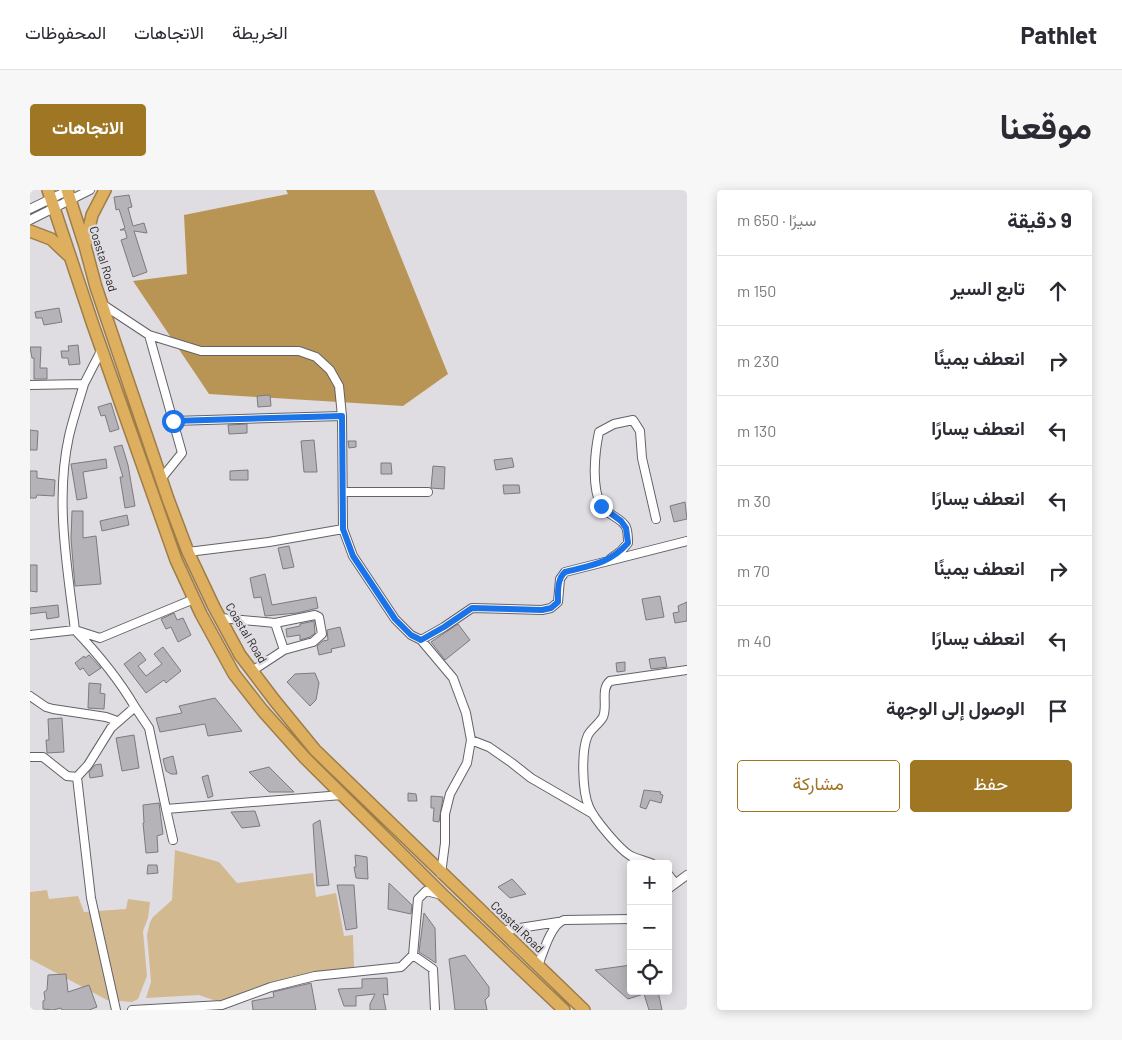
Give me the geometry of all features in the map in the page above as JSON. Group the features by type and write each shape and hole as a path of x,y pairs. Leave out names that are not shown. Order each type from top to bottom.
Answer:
{"highway":[{"path":"85,246 92,215 105,190"},
{"name":"Coastal Road","path":"68,193 102,304 188,552 240,655 315,750 441,874 584,1010"},
{"path":"51,199 176,560 194,599 234,674 305,758 444,896 564,1010"},
{"path":"30,231 56,242 74,265"}],"street":[{"path":"30,209 68,193 90,190"},
{"path":"30,220 51,199"},
{"path":"102,304 149,335 201,351 299,351 316,357 330,370 339,386 342,416 343,529 353,556 395,619 411,635 421,640 453,678 466,713 471,740 466,763 450,794 446,814 446,843 441,874"},
{"path":"149,335 182,453 162,480"},
{"path":"102,349 84,384 69,437 63,506 75,630 120,682 149,728 172,840"},
{"path":"30,385 84,384"},
{"path":"173,421 342,416"},
{"path":"606,562 628,543 626,528 621,521 601,506 597,492 596,456 599,432 614,424 633,420 640,431 642,458 656,519"},
{"path":"343,492 428,492"},
{"path":"188,552 269,542 343,529"},
{"path":"421,640 472,608 542,610 551,608 558,602 558,589 562,575 565,572 687,541"},
{"path":"30,634 75,630 100,638 194,599"},
{"path":"220,618 275,623 315,615 318,618 322,634 313,642 284,650 252,671"},
{"path":"275,623 284,650"},
{"path":"631,860 593,814 586,798 584,756 588,735 599,723 606,708 605,687 610,681 687,670"},
{"path":"30,696 52,709 106,717 117,721"},
{"path":"30,757 44,757 67,776 77,777 83,772 117,721 135,707"},
{"path":"471,740 489,747 531,778 593,814"},
{"path":"77,777 91,898 116,1010"},
{"path":"166,810 342,795"},
{"path":"672,886 687,875"},
{"path":"672,879 675,883"},
{"path":"132,1010 222,1006 271,987 315,976 402,967 412,955 418,899 426,891 444,896"},
{"path":"501,931 564,920 627,919"},
{"path":"538,966 558,922"},
{"path":"412,955 433,969 434,1010"}],"shaded area":[{"path":"286,190 374,190 448,374 403,406 209,394 133,281 187,274 184,215 288,194"},
{"path":"175,850 219,862 237,883 313,873 316,897 336,893 344,936 353,935 354,967 276,986 222,1003 199,995 146,998 151,982 147,935 153,917 172,900"},
{"path":"47,890 49,899 78,896 84,912 126,909 128,899 150,902 148,918 143,931 147,976 138,999 132,1002 107,1000 30,959 30,892"}],"building":[{"path":"129,195 132,207 128,208 133,226 144,223 147,233 134,231 147,272 133,277 121,240 127,238 125,230 120,230 125,228 119,209 116,210 114,197"},
{"path":"59,308 62,322 44,325 42,318 36,318 35,312"},
{"path":"78,345 80,364 69,365 68,358 62,358 61,351 69,351 68,346"},
{"path":"30,347 41,347 40,368 47,368 47,379 34,379 34,358 32,358"},
{"path":"270,395 271,406 258,407 257,396"},
{"path":"111,403 119,429 110,432 105,415 101,416 98,407"},
{"path":"247,424 247,433 229,434 228,425"},
{"path":"30,430 38,431 37,450 30,450"},
{"path":"314,440 317,472 304,472 301,441"},
{"path":"348,441 356,441 356,447 349,448"},
{"path":"122,445 128,465 135,506 125,508 120,477 123,477 114,447"},
{"path":"512,458 514,467 496,470 494,460"},
{"path":"106,459 107,468 83,472 87,498 77,500 71,464"},
{"path":"381,463 391,463 392,474 381,474"},
{"path":"433,466 445,467 444,489 431,488"},
{"path":"248,470 248,480 230,480 230,471"},
{"path":"30,471 37,471 37,478 55,480 54,496 37,495 36,498 30,498"},
{"path":"503,485 519,485 520,493 504,494"},
{"path":"685,502 687,519 674,522 670,506"},
{"path":"72,511 83,511 83,538 96,536 101,584 75,586 71,539"},
{"path":"127,515 129,525 102,531 100,521"},
{"path":"289,546 294,567 283,569 278,548"},
{"path":"30,565 37,565 37,592 30,591"},
{"path":"265,574 272,605 316,597 318,608 297,613 265,616 261,597 254,598 250,578"},
{"path":"660,596 664,617 646,620 642,599"},
{"path":"687,602 687,621 675,623 673,613 679,612 678,606"},
{"path":"58,605 59,617 47,619 46,612 30,614 30,608"},
{"path":"174,613 177,620 183,618 191,635 178,642 171,627 166,629 161,619"},
{"path":"314,621 315,633 310,637 300,640 300,635 287,637 286,629"},
{"path":"458,624 470,640 445,660 431,642"},
{"path":"340,627 345,646 331,649 332,652 319,655 317,646 323,641 328,640 327,630"},
{"path":"163,647 181,671 166,683 164,680 146,693 124,664 140,652 146,660 138,666 146,676 162,664 154,654"},
{"path":"89,655 101,668 89,676 83,668 80,670 75,663 84,656 85,658"},
{"path":"665,657 667,667 651,669 649,659"},
{"path":"625,662 625,671 617,672 616,663"},
{"path":"315,673 319,683 316,700 310,706 287,682 295,674"},
{"path":"89,683 101,684 100,693 105,694 104,709 88,708"},
{"path":"215,698 242,731 208,736 205,724 160,732 156,718 182,713 179,706"},
{"path":"62,718 64,752 47,753 46,740 49,740 48,719"},
{"path":"134,735 139,768 122,771 116,738"},
{"path":"173,756 177,774 171,774 166,771 163,759"},
{"path":"101,764 103,776 90,778 89,772 95,765"},
{"path":"269,767 294,792 269,792 249,772"},
{"path":"208,775 213,796 208,798 202,777"},
{"path":"644,790 661,792 660,794 663,795 661,803 650,800 646,809 640,807"},
{"path":"408,793 416,794 417,801 408,801"},
{"path":"431,796 443,797 439,822 433,821 434,808 431,808"},
{"path":"159,803 163,834 157,836 158,852 146,853 143,805"},
{"path":"255,811 260,826 242,828 231,812"},
{"path":"320,820 329,885 317,886 313,824"},
{"path":"355,855 367,857 368,879 356,878 354,867 356,867"},
{"path":"148,865 157,865 158,873 147,874"},
{"path":"512,879 526,894 510,898 498,887"},
{"path":"389,883 412,905 411,914 388,909"},
{"path":"337,885 354,885 357,928 346,930"},
{"path":"424,913 435,928 436,963 419,952"},
{"path":"465,955 489,987 489,996 485,1000 487,1010 455,1010 449,959"},
{"path":"627,966 627,995 641,995 628,999 595,970"},
{"path":"66,974 68,992 89,985 97,1007 89,1010 43,1009 48,975"},
{"path":"387,978 388,995 383,994 386,1010 370,1010 370,1004 375,994 356,996 356,1006 344,1006 338,989 362,988 362,979"},
{"path":"311,983 316,1010 253,1010 252,1001 274,997 273,992"},
{"path":"644,995 659,995 662,1010 649,1010"}],"route":[{"path":"173,421 342,416 343,529 347,542 362,571 395,619 411,635 421,640 472,608 486,607 526,610 551,608 558,602 560,579 565,572 606,562 628,543 626,528 621,521 601,506"}]}
